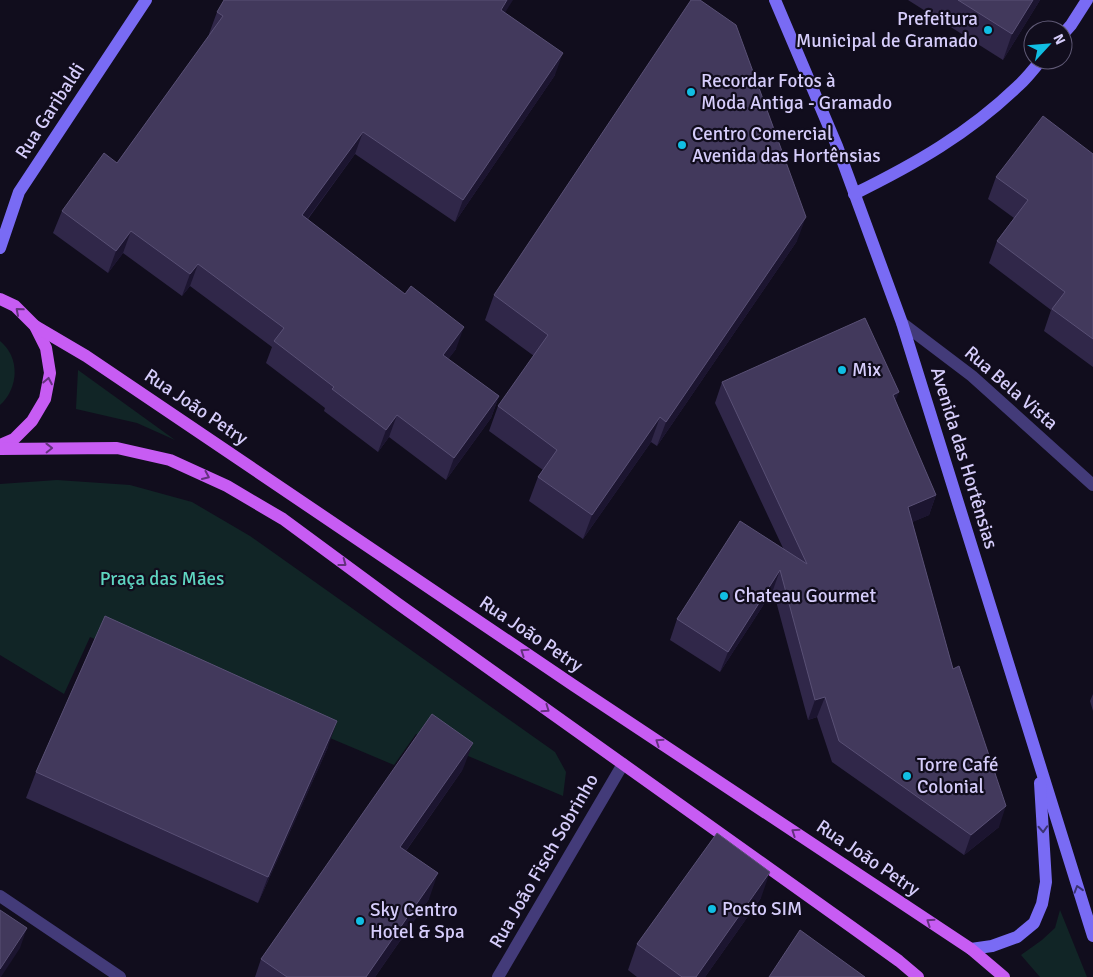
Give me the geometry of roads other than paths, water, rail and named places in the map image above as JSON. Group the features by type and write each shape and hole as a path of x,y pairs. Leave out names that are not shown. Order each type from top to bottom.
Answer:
{"main road":[{"name":"Rua Garibaldi","path":"0,248 19,192 146,0"},
{"name":"Avenida das Hortênsias","path":"775,0 838,146 902,323 1093,936"},
{"path":"1073,21 1087,0"},
{"path":"854,194 899,172 941,147 977,122 1020,85 1033,70"},
{"path":"0,299 15,306 35,326 46,348 50,373 45,399 32,421 14,439 0,445"},
{"name":"Rua João Petry","path":"35,326 86,356 564,679 971,949 1004,977"},
{"path":"0,449 117,448 170,460 227,486 283,519 397,603 899,961 918,977"},
{"path":"971,949 992,946 1017,937 1034,923 1042,904 1046,882 1039,763"}],"street":[{"name":"Rua Bela Vista","path":"902,323 972,376 1093,484"},
{"name":"Rua João Fisch Sobrinho","path":"498,977 623,764"},
{"path":"0,896 120,977"}],"place":[{"name":"Prefeitura Municipal de Gramado","path":"988,30"},
{"name":"Recordar Fotos à Moda Antiga - Gramado","path":"691,92"},
{"name":"Centro Comercial Avenida das Hortênsias","path":"682,145"},
{"name":"Mix","path":"842,370"},
{"name":"Chateau Gourmet","path":"724,596"},
{"name":"Torre Café Colonial","path":"907,776"},
{"name":"Posto SIM","path":"712,909"},
{"name":"Sky Centro Hotel & Spa","path":"360,921"}],"park label":[{"name":"Praça das Mães","path":"162,579"}]}
